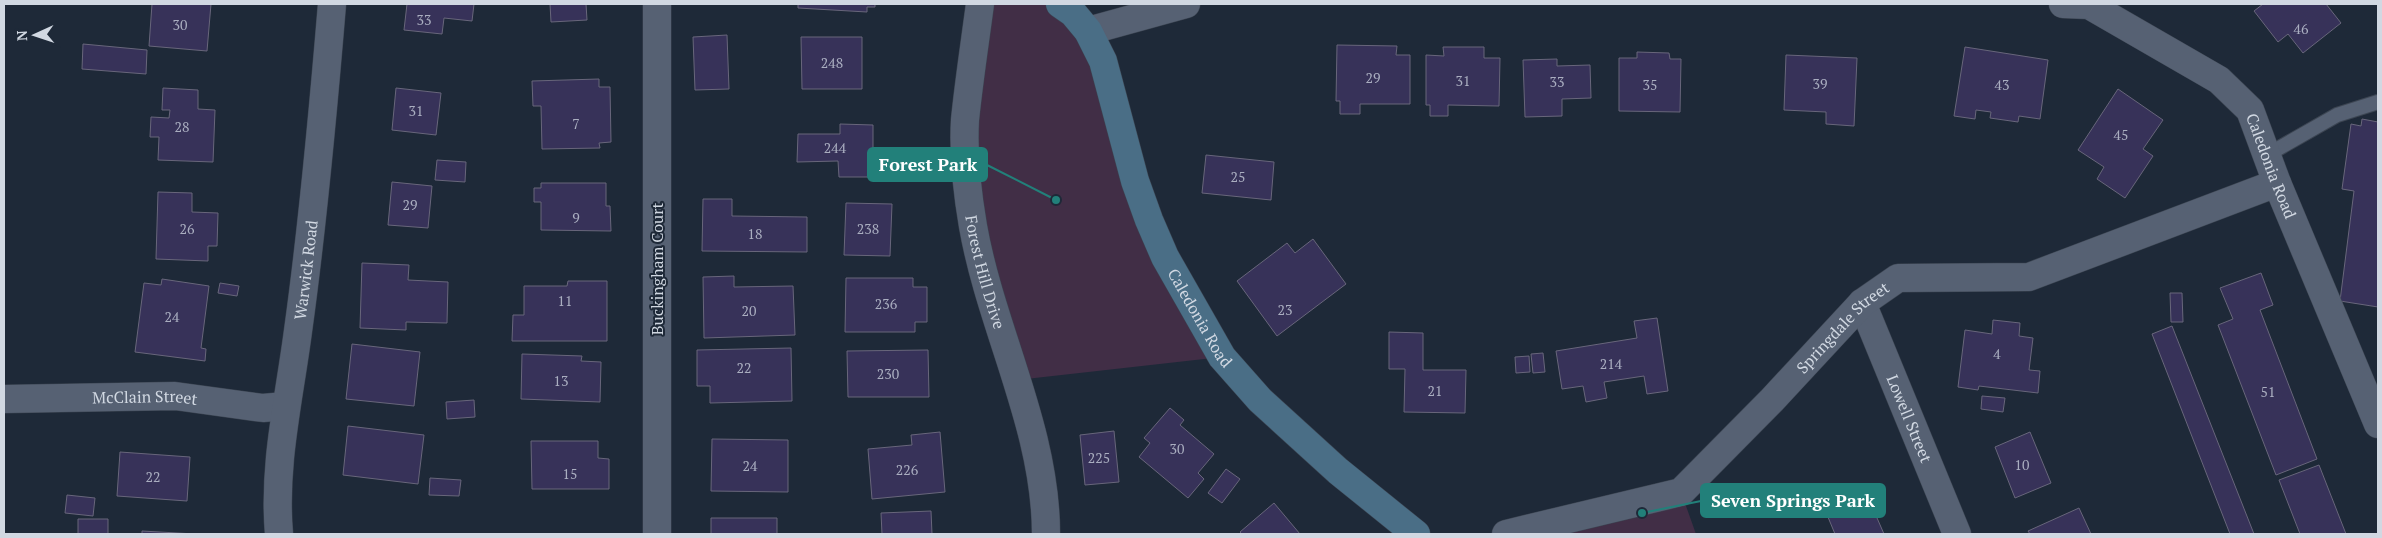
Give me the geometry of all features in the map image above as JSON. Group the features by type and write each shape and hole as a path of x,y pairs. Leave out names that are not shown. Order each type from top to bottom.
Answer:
{"street":[{"name":"Warwick Road","path":"279,534 278,470 285,406 298,332 324,105 332,4"},
{"name":"Buckingham Court","path":"657,4 657,534"},
{"name":"Forest Hill Drive","path":"980,4 965,122 966,167 974,227 981,256 1036,451 1046,518 1046,534"},
{"name":"Caledonia Road","path":"1060,4 1073,13 1088,31 1103,61 1135,181 1164,257 1222,357 1260,400 1338,471 1416,534"},
{"path":"1088,31 1186,4"},
{"name":"Caledonia Road","path":"2062,4 2089,4 2220,80 2250,110 2277,183 2378,424"},
{"name":"Springdale Street","path":"1506,534 1681,492 1772,400 1862,303 1898,278 2029,277 2277,183"},
{"name":"Lowell Street","path":"1862,303 1957,534"},
{"name":"McClain Street","path":"4,399 175,396 263,408 285,406"}],"lane":[{"path":"2267,155 2337,115 2378,102"}],"shaded area":[{"path":"980,4 1060,4 1073,13 1125,143 1222,357 1017,380 965,122"},
{"path":"1681,492 1696,534 1509,534"}],"building":[{"path":"152,4 211,4 207,51 149,46"},
{"path":"407,4 474,4 472,21 444,18 442,34 404,30"},
{"path":"550,4 586,4 587,20 551,22"},
{"path":"798,4 875,4 875,7 867,7 867,12 798,8"},
{"path":"2263,4 2326,4 2341,23 2303,53 2288,34 2278,42 2254,11"},
{"path":"727,35 729,89 695,90 693,37"},
{"path":"801,37 862,37 862,89 802,89"},
{"path":"83,44 147,50 146,74 82,69"},
{"path":"1337,45 1397,46 1396,55 1410,55 1410,104 1360,104 1360,114 1340,114 1340,101 1336,101"},
{"path":"1443,47 1484,47 1484,58 1500,58 1499,106 1448,105 1448,116 1430,116 1430,105 1426,105 1426,55 1444,56"},
{"path":"1965,47 2048,60 2040,119 2019,116 2018,122 1990,118 1991,112 1976,110 1975,119 1954,116"},
{"path":"1637,52 1669,53 1670,59 1681,59 1680,112 1619,111 1619,58 1637,58"},
{"path":"1786,55 1857,58 1854,126 1826,124 1826,112 1784,110"},
{"path":"1557,59 1557,66 1590,65 1591,98 1562,99 1562,116 1525,117 1523,60"},
{"path":"599,79 599,87 610,87 611,142 599,143 600,148 542,149 541,106 533,106 532,81"},
{"path":"163,88 198,90 198,109 215,110 213,162 158,160 159,137 150,137 151,117 169,118 170,110 162,110"},
{"path":"396,88 441,93 436,135 392,130"},
{"path":"2118,89 2163,120 2143,149 2153,156 2125,198 2097,179 2104,167 2078,150"},
{"path":"2362,119 2378,122 2378,307 2340,301 2354,191 2342,189 2351,124 2361,126"},
{"path":"840,124 873,125 873,177 839,177 838,161 797,162 798,134 840,134"},
{"path":"1206,155 1274,162 1271,200 1202,193"},
{"path":"437,160 466,162 465,182 435,180"},
{"path":"392,182 432,186 428,228 388,225"},
{"path":"541,183 606,183 606,206 610,206 611,231 541,230 541,202 534,202 534,188 541,188"},
{"path":"158,192 192,193 192,212 218,213 217,246 208,246 208,261 156,259"},
{"path":"703,199 732,199 732,216 807,217 807,252 702,251"},
{"path":"846,203 892,204 890,256 844,255"},
{"path":"1313,239 1346,284 1277,336 1237,281 1287,243 1295,253"},
{"path":"362,263 409,265 408,280 448,282 447,323 406,322 406,330 360,328"},
{"path":"2261,273 2273,305 2260,310 2317,459 2276,475 2218,325 2233,319 2220,288"},
{"path":"734,276 734,287 793,286 795,335 704,338 703,277"},
{"path":"846,278 913,278 913,287 927,287 927,322 915,322 915,332 845,332"},
{"path":"162,279 209,286 201,348 206,349 205,361 135,352 144,283 161,285"},
{"path":"568,281 607,281 607,341 512,341 513,315 524,315 524,286 567,286"},
{"path":"220,283 239,286 237,296 218,293"},
{"path":"2170,293 2182,293 2183,322 2171,322"},
{"path":"1657,318 1668,391 1647,394 1644,376 1604,382 1607,398 1586,402 1583,386 1562,389 1556,351 1637,338 1634,321"},
{"path":"1993,320 2020,323 2019,336 2033,338 2029,370 2040,371 2038,393 1979,386 1978,390 1958,387 1965,330 1992,334"},
{"path":"2172,326 2254,534 2230,534 2152,334"},
{"path":"1389,332 1423,333 1423,370 1466,370 1465,413 1404,412 1405,369 1389,369"},
{"path":"352,344 420,352 414,406 346,399"},
{"path":"791,348 792,401 710,403 710,386 697,386 697,350"},
{"path":"928,350 929,397 848,397 847,351"},
{"path":"1543,353 1545,372 1533,373 1531,354"},
{"path":"522,354 582,356 581,361 601,362 600,402 521,399"},
{"path":"1529,356 1530,372 1516,373 1515,357"},
{"path":"1982,396 2005,398 2003,412 1981,409"},
{"path":"474,400 475,417 447,419 446,402"},
{"path":"1170,408 1184,420 1180,425 1214,454 1198,473 1204,479 1188,498 1139,457 1150,443 1144,438"},
{"path":"348,426 424,435 418,484 343,475"},
{"path":"1114,431 1119,482 1085,485 1080,435"},
{"path":"940,432 945,492 872,499 868,449 912,445 911,435"},
{"path":"2030,432 2051,483 2015,498 1995,447"},
{"path":"712,439 788,440 788,492 711,491"},
{"path":"531,441 598,441 598,458 609,459 609,489 532,489"},
{"path":"120,452 190,457 187,501 117,496"},
{"path":"2319,465 2346,534 2300,534 2279,480"},
{"path":"1226,469 1240,479 1222,503 1208,493"},
{"path":"430,478 461,480 459,496 429,495"},
{"path":"1864,488 1884,534 1835,534 1823,505"},
{"path":"67,495 95,498 93,516 65,513"},
{"path":"1274,503 1300,534 1242,534 1240,532"},
{"path":"2079,508 2091,534 2030,534 2028,531"},
{"path":"931,511 932,534 882,534 881,513"},
{"path":"711,518 777,518 777,534 711,534"},
{"path":"78,519 108,519 108,534 78,534"},
{"path":"142,531 195,534 142,534"}],"place":[{"name":"Forest Park","path":"1056,200"},
{"name":"Seven Springs Park","path":"1642,513"}]}
